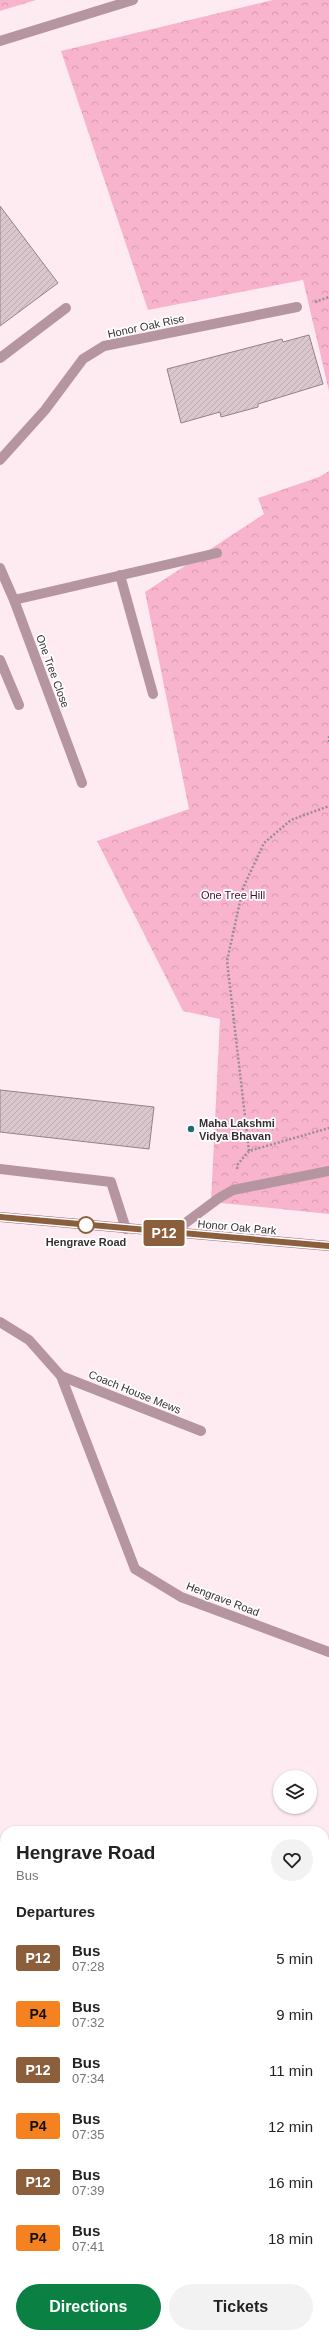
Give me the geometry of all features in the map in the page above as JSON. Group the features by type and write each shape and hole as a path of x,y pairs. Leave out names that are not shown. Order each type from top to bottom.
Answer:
{"main road":[{"name":"Honor Oak Park","path":"0,1217 172,1234 329,1246"}],"street":[{"path":"0,41 133,0"},
{"name":"Honor Oak Rise","path":"1,455 45,410 83,359 104,346 297,307"},
{"path":"0,358 66,308"},
{"path":"14,600 217,553"},
{"name":"One Tree Close","path":"0,568 14,600 82,783"},
{"path":"120,575 153,694"},
{"path":"0,660 20,705"},
{"path":"0,1169 111,1182 126,1229"},
{"path":"172,1234 219,1198 233,1190 329,1171"},
{"name":"Hengrave Road","path":"0,1322 29,1340 61,1376 135,1569 181,1597 329,1652"},
{"name":"Coach House Mews","path":"61,1376 201,1431"}],"path":[{"path":"329,736 329,743"},
{"path":"329,806 291,820 264,843 243,888 227,961 249,1151 329,1128"}],"green space":[{"path":"0,0 36,0 0,11"},
{"path":"273,0 329,0 329,391 303,280 148,310 61,51"},
{"name":"One Tree Hill","path":"329,471 329,1214 211,1202 220,1019 183,1011 97,841 189,809 145,592 264,514 258,498 319,477"}],"building":[{"path":"0,206 58,283 0,326"},
{"path":"309,335 323,384 258,404 258,407 221,417 220,412 181,423 167,369 282,339 283,342"},
{"path":"0,1090 154,1107 149,1149 0,1132"}],"bus line":[{"name":"P12","path":"0,1217 172,1234 329,1246"}],"place":[{"name":"Maha Lakshmi Vidya Bhavan","path":"191,1129"},
{"name":"Hengrave Road","path":"86,1225"}]}
